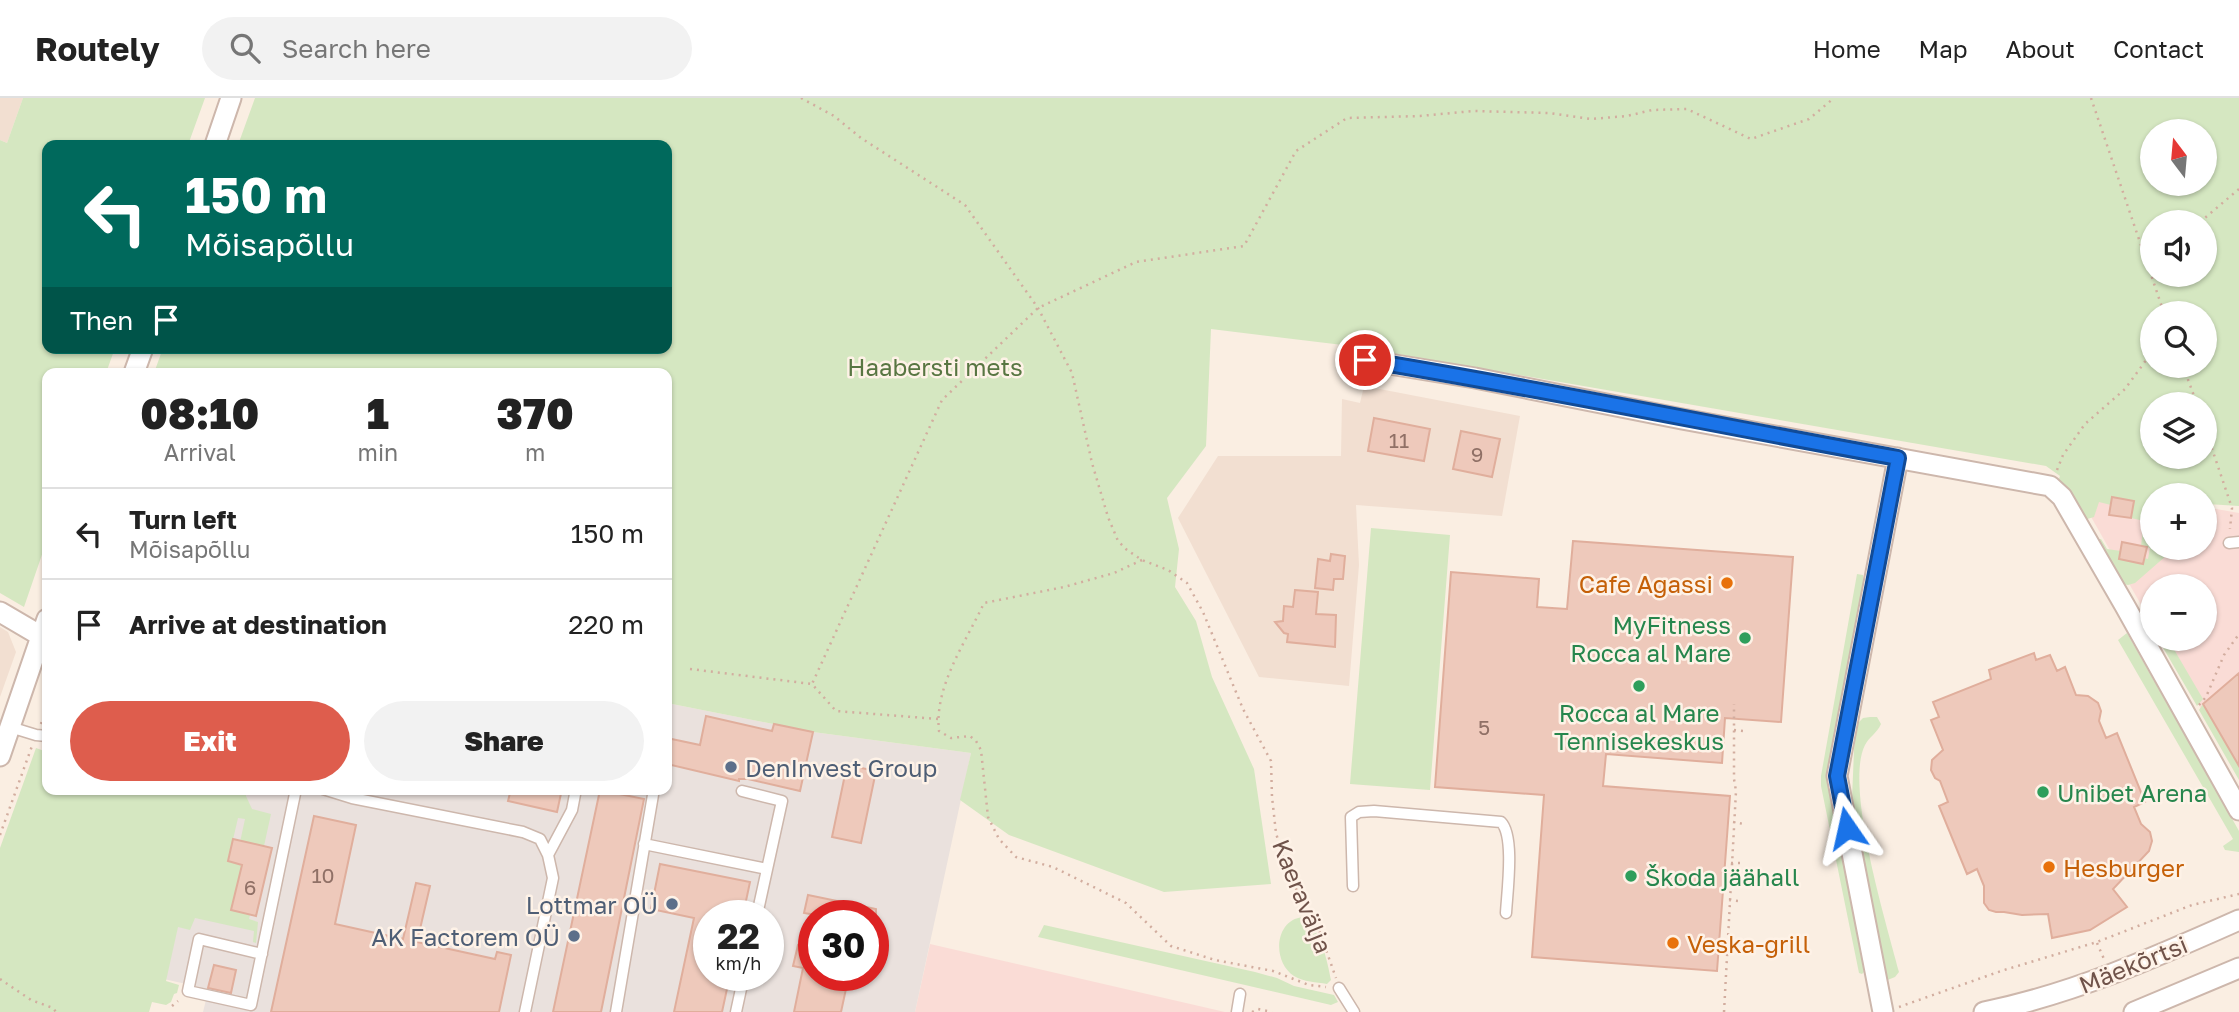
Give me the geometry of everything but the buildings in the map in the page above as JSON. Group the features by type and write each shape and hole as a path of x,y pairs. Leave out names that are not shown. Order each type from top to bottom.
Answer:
{"street":[{"path":"217,140 231,98"},
{"path":"1365,360 1475,378 2050,486 2062,497 2239,810"},
{"path":"1890,1010 1837,776 1898,458"},
{"path":"0,612 42,627"},
{"path":"0,756 42,634"},
{"name":"Mäekõrtsi","path":"1984,1012 2110,976 2239,919"},
{"name":"Mäekõrtsi","path":"2134,1012 2239,968"}],"lane":[{"path":"10,727 42,736"},
{"path":"741,791 782,801 760,900"},
{"path":"262,954 199,939 188,991 251,1005 262,954 295,795"},
{"path":"342,795 523,832 540,839 548,855 552,878 525,1012"},
{"path":"548,855 572,810 575,795"},
{"path":"616,1012 653,795"},
{"path":"1353,886 1351,817 1359,812 1501,822 1508,839 1506,913"},
{"path":"644,844 767,869"},
{"path":"1339,988 1354,1012"},
{"path":"736,1012 741,991"},
{"path":"1237,1012 1240,994"}],"path":[{"path":"802,98 834,116 861,138 965,205 1038,308 1072,373 1092,463 1108,517 1118,541 1142,560"},
{"path":"811,684 942,400 1038,308 1136,262 1244,246 1296,151 1347,118 1474,111 1549,113 1591,119 1627,116 1652,110 1687,109 1751,139 1809,119 1834,98"},
{"path":"2091,98 2140,243"},
{"path":"2214,210 2239,189"},
{"path":"2050,486 2063,455 2085,424 2124,388 2140,367"},
{"path":"2217,464 2232,508 2234,542"},
{"path":"1142,560 1114,573 1076,584 984,603 944,686 938,719 939,731 951,738 970,736 976,741 981,750 988,817 999,839 1016,857 1052,867 1126,903 1171,946 1215,960 1273,971 1309,985 1339,988"},
{"name":"Kaeravälja","path":"1142,560 1168,570 1186,583 1203,612 1242,709 1271,761 1276,833 1286,868 1319,930 1339,988"},
{"path":"2195,710 2206,697 2224,655 2239,634"},
{"path":"690,669 811,684 836,711 938,719"},
{"path":"1724,1012 1736,792 1734,704"},
{"path":"1734,730 1743,731"},
{"path":"0,835 42,736"},
{"path":"1733,822 1744,824"},
{"path":"1731,863 1742,863"},
{"path":"1890,1010 2001,971 2097,942 2192,905 2239,894"},
{"path":"1729,900 1738,901"},
{"path":"1726,940 1735,940"},
{"path":"0,979 31,1000 56,1012"},
{"path":"1252,1012 1258,1009 1272,1012"}],"shaded area":[{"path":"0,98 23,98 7,143 0,140"},
{"path":"1364,386 1520,416 1502,516 1356,505 1359,565 1349,686 1259,677 1178,518 1218,456 1341,456 1342,399 1360,403"},
{"path":"2089,488 2140,496 2140,560 2217,560 2217,509 2239,513 2239,775 2168,651 2217,651 2217,574 2140,574 2140,603 2090,515"},
{"path":"0,627 8,632 16,652 0,697"},
{"path":"672,704 813,732 971,753 915,1012 323,1012 274,1001 271,1012 203,1012 206,1000 198,998 200,987 0,943 42,772 42,795 672,795"},
{"path":"930,944 1043,970 1225,1012 915,1012"}],"green space":[{"path":"23,98 205,98 190,140 42,140 42,354 113,354 108,368 42,368 42,555 24,607 0,593 0,140 7,143"},
{"name":"Haabersti mets","path":"255,98 2239,98 2239,506 2217,505 2217,483 2140,483 2140,520 2131,518 2134,501 2113,497 2111,505 2099,502 2094,517 2084,520 2059,479 2060,476 2046,466 1351,346 1211,329 1206,446 1167,498 1179,549 1175,587 1196,621 1212,677 1254,769 1271,884 1164,892 1009,835 960,800 971,753 813,732 672,704 672,368 156,368 161,354 672,354 672,140 240,140"},
{"path":"1371,528 1450,535 1430,790 1350,784"},
{"name":"Haabersti mets","path":"2096,539 2101,539 2107,549 2121,551 2120,559 2143,564 2144,560 2161,560 2145,574 2140,574 2140,579 2135,583 2122,584"},
{"path":"1857,574 1863,575 1864,581 1828,774 1864,972 1862,974 1859,973 1821,786"},
{"path":"2127,633 2239,831 2239,852 2225,850 2223,846 2233,839 2118,640"},
{"path":"2165,651 2175,651 2203,699 2197,706"},
{"path":"2203,704 2239,766 2239,780 2199,710"},
{"path":"1877,717 1881,724 1865,745 1860,765 1860,791 1863,822 1877,890 1899,972 1885,981 1856,836 1852,799 1855,726 1863,718"},
{"path":"36,748 42,750 42,795 246,795 252,809 271,814 264,846 237,856 245,819 238,818 228,861 242,865 231,910 250,915 249,919 258,922 256,943 253,942 254,931 195,918 190,930 178,927 166,981 179,985 177,993 166,1005 152,1002 149,1012 0,1012 0,848"},
{"path":"1303,917 1314,929 1322,946 1331,980 1327,984 1294,976 1282,961 1279,942 1282,933 1293,920"},
{"path":"1044,925 1255,972 1294,986 1334,995 1338,1002 1331,1005 1038,937"}],"place":[{"name":"Cafe Agassi","path":"1727,583"},
{"name":"MyFitness Rocca al Mare","path":"1745,638"},
{"name":"Rocca al Mare Tennisekeskus","path":"1639,686"},
{"name":"DenInvest Group","path":"731,767"},
{"name":"Unibet Arena","path":"2043,792"},
{"name":"Hesburger","path":"2049,867"},
{"name":"Škoda jäähall","path":"1631,876"},
{"name":"Lottmar OÜ","path":"672,904"},
{"name":"AK Factorem OÜ","path":"574,936"},
{"name":"Veska-grill","path":"1673,943"}],"route":[{"path":"1365,360 1475,378 1898,458 1837,776 1847,828"}]}
